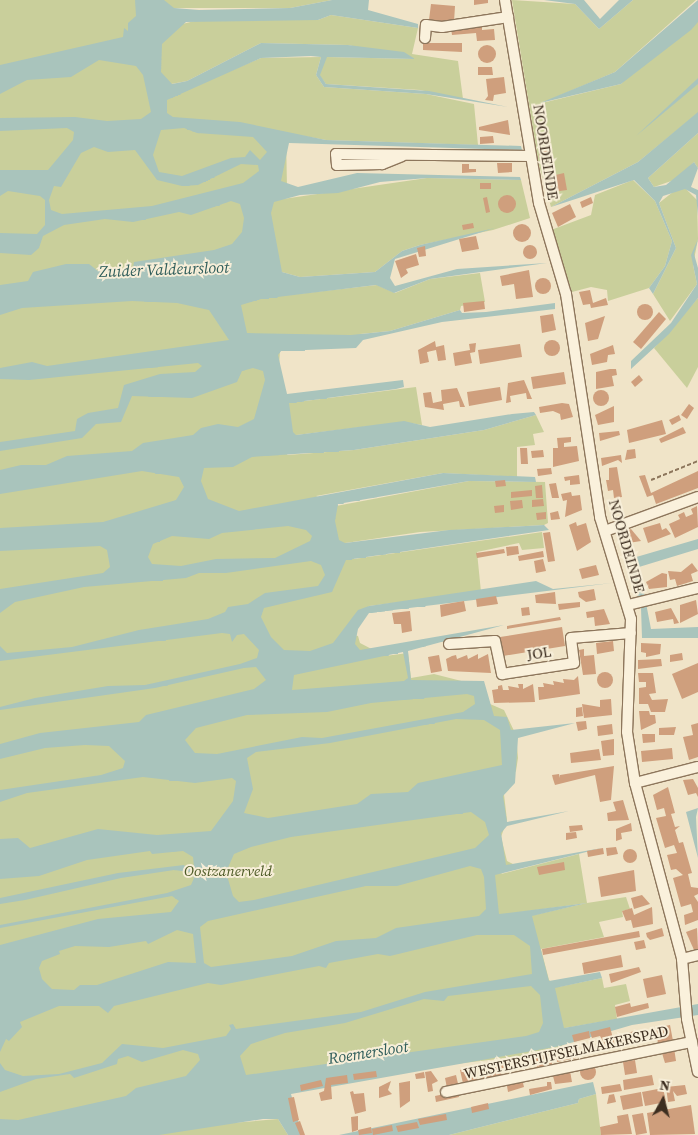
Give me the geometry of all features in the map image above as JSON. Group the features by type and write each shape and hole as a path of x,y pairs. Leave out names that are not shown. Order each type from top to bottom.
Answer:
{"street":[{"name":"NOORDEINDE","path":"505,0 539,204 566,294 605,531 638,603 631,632 627,732 635,782 682,959 685,1005 698,1072"},
{"path":"425,38 426,25 442,27 508,17"},
{"path":"402,156 382,164 337,165 336,154 384,152 402,156 531,156"},
{"path":"605,531 698,497"},
{"path":"638,603 698,588"},
{"name":"JOL","path":"449,644 495,641 502,674 574,663 571,638 631,632"},
{"path":"635,782 698,767"},
{"path":"682,959 698,955"},
{"name":"WESTERSTIJFSELMAKERSPAD","path":"446,1092 692,1042"}],"path":[{"path":"651,480 698,460"}],"green space":[{"name":"Oostzanerveld","path":"0,0 332,0 290,8 174,8 165,38 178,25 199,20 318,20 331,15 418,28 412,54 458,61 463,99 420,90 326,84 319,75 326,57 414,59 348,45 261,43 187,81 171,84 169,97 261,58 321,57 316,75 324,87 426,94 474,104 478,145 326,140 271,130 286,135 287,188 283,199 427,178 521,180 530,218 493,230 420,245 402,251 375,272 300,277 282,272 276,265 297,294 377,285 395,293 430,279 480,273 485,302 461,306 460,310 390,331 360,334 356,347 280,350 279,367 289,403 416,387 422,425 404,422 296,435 287,455 354,450 484,430 536,415 544,432 533,434 535,445 517,447 517,477 443,473 316,496 336,506 469,481 545,482 548,523 544,525 420,532 345,543 354,559 542,532 544,548 522,550 519,543 477,552 481,592 369,606 346,633 358,636 360,643 385,656 408,653 411,678 434,674 485,687 490,704 504,710 516,735 518,758 516,771 503,786 507,820 501,837 507,861 513,864 501,874 579,854 587,903 626,897 630,909 622,911 623,917 599,922 604,937 541,949 549,980 558,987 602,978 604,988 626,984 630,1001 615,1005 617,1019 565,1028 566,1041 560,1048 531,1055 354,1076 292,1089 232,1123 278,1119 288,1135 0,1135","holes":["587,903 534,915 514,913"]},
{"path":"512,0 575,4 599,29 633,0 696,0 615,72 542,103 621,84 698,6 698,113 638,162 551,207 539,165"},
{"path":"698,133 698,168 694,162 677,179 654,187 648,178"},
{"path":"633,180 655,201 672,241 665,266 649,288 608,301 607,290 591,287 572,292 551,230 591,215 595,195"},
{"path":"678,188 685,188 697,200 698,239 693,265 697,284 670,321 653,294 676,248 659,203"},
{"path":"698,298 698,367 687,388 654,348"},
{"path":"596,1094 601,1135 449,1135 578,1103 579,1099"}],"water":[{"name":"Zuider Valdeursloot","path":"135,0 164,0 174,8 199,10 290,8 332,0 369,0 368,10 418,24 418,28 331,15 318,20 186,22 162,44 161,72 172,84 187,81 261,43 348,45 404,52 415,59 327,57 320,75 326,84 429,91 508,107 426,94 324,87 316,75 321,57 311,56 261,58 167,100 167,113 173,117 240,122 326,140 521,146 522,150 289,143 281,181 298,187 357,173 520,177 521,180 427,178 380,182 338,193 300,195 274,202 271,213 282,272 300,277 375,272 402,251 420,245 495,228 395,259 390,278 395,286 457,269 547,263 430,279 394,293 376,285 261,299 241,305 247,333 351,335 390,331 460,310 462,313 486,312 555,303 555,309 442,322 363,340 356,348 281,351 278,355 287,394 403,380 404,387 396,389 289,403 293,432 296,435 404,421 430,427 512,414 534,412 536,415 484,430 354,450 252,457 233,467 204,468 201,481 208,499 239,511 443,473 535,477 536,482 469,481 338,504 335,521 339,540 345,543 449,530 544,525 549,530 346,560 332,592 264,608 261,617 271,637 284,650 310,651 333,643 358,610 369,606 536,581 553,589 612,583 369,613 358,629 355,644 360,650 504,625 408,651 411,680 484,681 494,716 507,717 511,730 575,723 518,738 515,783 503,796 507,822 569,811 507,826 501,833 506,865 602,848 495,875 499,914 587,903 532,916 549,981 600,972 602,978 555,988 564,1028 698,1004 698,1015 632,1025 560,1046 291,1094 302,1135 288,1135 278,1119 263,1119 159,1135 0,1135 0,1119 18,1120 126,1096 136,1088 186,1076 200,1060 198,1054 183,1050 142,1062 128,1056 118,1059 117,1064 74,1078 70,1074 36,1079 0,1092 0,1063 5,1070 23,1076 59,1074 102,1063 122,1044 163,1048 226,1036 231,1029 229,1025 233,1024 236,1029 361,1012 425,992 532,974 530,946 514,935 477,935 390,956 378,954 329,963 326,968 319,966 221,985 208,983 114,1006 108,1013 99,1006 59,1006 20,1022 22,1027 9,1041 6,1039 0,1052 0,945 98,919 171,912 179,901 172,896 0,928 0,925 167,893 191,885 194,878 190,872 174,870 121,878 0,904 0,898 118,873 184,865 186,868 194,867 193,857 183,851 152,854 150,851 87,860 39,876 0,879 0,839 18,838 30,848 98,829 157,835 211,831 233,801 236,781 232,778 195,783 143,777 27,793 0,802 0,790 101,775 123,768 125,761 109,746 85,745 45,748 0,759 0,744 40,733 139,722 146,715 254,689 266,680 256,667 244,668 155,688 0,710 0,707 35,698 108,686 145,685 240,664 257,658 259,650 244,634 237,635 232,642 230,634 222,633 0,661 0,646 7,653 72,647 139,630 208,619 225,612 228,607 248,604 265,593 318,586 325,575 321,565 311,561 226,573 199,573 186,578 84,587 15,602 0,613 0,589 103,573 110,567 107,550 100,546 0,551 0,528 103,522 176,500 184,487 179,477 142,471 0,494 0,470 21,465 46,465 67,456 132,451 143,443 193,435 201,428 218,424 238,427 254,419 265,380 263,371 253,368 242,371 237,382 192,398 132,396 121,422 96,424 82,438 0,451 0,442 75,431 77,419 88,413 118,408 124,385 160,374 195,372 202,366 198,363 29,380 0,379 0,368 32,362 47,366 229,340 209,310 177,303 132,301 22,308 0,315 0,285 28,281 33,272 66,264 89,264 98,271 133,268 134,262 214,250 232,244 242,232 244,218 240,204 231,201 191,215 179,212 133,222 105,219 64,225 43,236 39,248 31,255 0,253 0,233 37,234 45,225 45,200 40,196 8,191 0,196 0,170 48,170 73,140 74,132 67,128 0,131 0,118 75,117 107,121 141,119 151,112 143,75 136,66 99,60 71,77 27,80 0,94 0,65 123,37 124,28 128,31 128,23 136,16","holes":["184,128 197,133 253,137 267,152 260,160 250,150 245,157 231,158 182,176 159,172 153,155 161,130","94,147 108,152 135,150 157,180 182,186 198,185 241,164 258,165 259,171 243,183 152,206 62,214 51,210 49,200 54,186 61,187 81,153","288,526 306,530 312,536 310,541 275,558 216,559 181,566 152,564 148,557 153,544 172,536 209,539 222,533","403,652 408,678 404,681 292,690 294,675","467,694 474,696 475,704 463,712 322,738 302,737 217,754 195,753 185,740 196,728 247,715 327,712 371,703","456,719 484,720 500,730 502,765 418,783 408,792 371,794 357,804 268,818 244,813 253,789 247,758 256,752 330,743","471,812 485,822 489,835 475,848 239,902 233,896 226,872 234,854 251,847 291,837","470,866 481,869 484,877 486,909 479,916 396,928 376,938 336,941 292,956 211,967 204,963 200,927 208,921 366,886 397,886","177,930 193,934 196,963 168,962 97,985 80,985 74,990 52,989 42,979 39,968 42,961 60,954 59,951 75,946 109,947 146,941 148,944","531,986 540,995 543,1023 539,1032 526,1036 246,1075 240,1056 251,1044 285,1033 345,1023 424,999 444,1001 448,996"]},
{"path":"544,0 584,0 600,19 619,0 633,0 599,29 575,4"},
{"path":"698,0 698,22 691,30 621,84 540,103 615,72"},
{"path":"698,78 698,84 636,136 696,80"},
{"path":"698,112 698,133 648,178 654,187 666,185 694,162 698,168 691,187 698,190 698,216 696,195 685,189 663,196 659,203 676,248 653,294 649,288 665,266 672,241 655,201 634,180 551,207 638,162"},
{"path":"698,239 694,254 698,268 698,298 669,334 631,369 631,361 671,323 697,284 691,255"},
{"path":"698,539 698,549 639,567 651,629 698,627 698,638 642,638 641,608 626,560"},
{"path":"698,808 696,817 698,858 686,812"},
{"path":"593,1082 596,1094 579,1099 578,1103 449,1135 339,1135"}],"building":[{"path":"474,0 488,0 488,3 474,5"},
{"path":"431,4 455,6 454,22 429,20"},
{"path":"482,25 482,30 494,29 495,40 477,41 476,33 452,35 451,28"},
{"path":"423,43 462,43 462,52 423,50"},
{"path":"487,45 493,48 496,54 493,60 487,63 481,60 478,54 481,48"},
{"path":"478,67 492,67 493,75 478,75"},
{"path":"504,77 506,93 494,95 493,101 485,100 488,96 486,79"},
{"path":"508,120 510,135 479,130 479,127"},
{"path":"493,136 494,143 480,144 480,137"},
{"path":"544,149 550,155 544,161 538,155"},
{"path":"497,163 512,163 512,172 498,173"},
{"path":"462,164 469,164 469,169 476,169 476,172 462,173"},
{"path":"564,173 567,190 553,192 547,177"},
{"path":"480,183 491,183 491,189 480,189"},
{"path":"507,195 513,198 516,204 513,210 507,213 501,210 498,204 501,198"},
{"path":"487,197 490,212 486,213 483,198"},
{"path":"591,197 593,203 582,208 580,202"},
{"path":"570,204 576,217 558,227 552,213"},
{"path":"473,223 474,228 463,230 462,225"},
{"path":"522,224 528,227 531,233 528,239 522,242 516,239 513,233 516,227"},
{"path":"476,236 479,249 462,252 459,239"},
{"path":"527,245 533,245 537,252 533,259 527,259 523,255 523,249"},
{"path":"425,246 426,256 419,257 417,248"},
{"path":"416,254 419,265 406,269 408,273 401,278 395,261"},
{"path":"529,270 533,297 516,299 514,284 502,286 500,276"},
{"path":"540,278 546,278 551,283 549,292 540,294 535,289 535,283"},
{"path":"590,290 593,303 606,298 608,305 591,308 590,304 583,305 579,292"},
{"path":"484,301 485,309 464,312 463,303"},
{"path":"645,304 653,312 645,320 637,312"},
{"path":"659,312 666,319 641,349 633,342"},
{"path":"553,314 556,330 542,333 540,316"},
{"path":"605,316 598,339 588,341 585,323"},
{"path":"549,340 555,340 560,345 558,354 549,356 544,351 544,345"},
{"path":"435,341 436,347 444,345 446,360 438,361 436,350 427,352 429,362 420,364 418,350"},
{"path":"476,343 475,352 470,353 472,363 455,366 453,353 470,350 469,344"},
{"path":"520,344 522,357 480,364 478,350"},
{"path":"613,345 615,354 608,355 607,362 592,365 590,354"},
{"path":"616,369 617,375 612,376 614,386 596,389 596,372"},
{"path":"564,372 566,384 533,389 531,377"},
{"path":"639,375 643,380 635,387 631,382"},
{"path":"524,380 532,399 527,399 526,393 510,396 511,402 506,403 508,383"},
{"path":"500,387 502,400 469,406 467,392"},
{"path":"457,388 465,407 460,407 459,401 443,404 444,410 425,407 423,393 431,392 433,403 442,401 441,390"},
{"path":"598,390 604,390 609,395 607,404 598,406 593,401 593,395"},
{"path":"562,403 569,404 573,417 561,420 560,414 553,411 540,413 539,407"},
{"path":"689,404 694,408 687,419 681,415"},
{"path":"614,406 614,422 598,425 595,415"},
{"path":"679,415 681,420 672,425 669,420"},
{"path":"662,420 666,434 629,443 627,430"},
{"path":"683,427 686,433 661,443 659,439"},
{"path":"619,431 620,435 600,441 599,433"},
{"path":"571,437 571,442 564,443 564,447 577,446 579,461 553,467 553,448 558,448 557,438"},
{"path":"520,448 527,448 528,464 521,464"},
{"path":"635,449 636,458 625,460 627,450"},
{"path":"543,450 544,457 532,458 531,451"},
{"path":"621,455 622,463 618,460 602,466 601,458"},
{"path":"617,467 622,497 614,498 613,490 608,491 606,480 609,480 609,468"},
{"path":"551,468 552,474 538,476 537,469"},
{"path":"698,471 698,488 656,504 653,495 647,497 639,476 645,475 651,493"},
{"path":"579,475 580,484 570,485 570,480 565,481 564,477"},
{"path":"505,480 506,486 496,487 495,481"},
{"path":"556,483 559,498 552,498 549,484"},
{"path":"542,485 543,498 536,498 535,486"},
{"path":"532,490 532,496 511,498 511,492"},
{"path":"571,492 572,496 580,495 582,510 565,517 567,500 563,501 561,494"},
{"path":"543,499 544,506 532,507 532,500"},
{"path":"522,500 523,508 511,510 510,501"},
{"path":"504,505 504,512 495,513 494,506"},
{"path":"697,506 698,527 675,538 669,524 680,519 678,515 684,512 686,517 693,514 691,509"},
{"path":"558,511 560,519 551,520 550,513"},
{"path":"546,512 546,519 537,520 536,513"},
{"path":"576,522 577,526 586,523 591,542 577,551 569,525"},
{"path":"660,523 662,530 666,528 671,534 648,543 643,528"},
{"path":"631,529 641,541 622,544 617,534"},
{"path":"550,532 555,561 548,562 543,533"},
{"path":"518,546 519,554 507,556 506,547"},
{"path":"504,549 505,553 477,558 476,553"},
{"path":"543,551 544,557 519,561 518,556"},
{"path":"543,559 546,571 536,573 534,561"},
{"path":"692,563 698,571 691,574 693,581 677,586 675,579 670,580 668,571 681,572"},
{"path":"596,565 599,575 582,579 579,569"},
{"path":"662,573 667,574 667,587 649,589 646,582"},
{"path":"594,589 596,600 586,602 579,597 578,592"},
{"path":"555,592 556,604 536,603 535,595"},
{"path":"496,596 498,604 477,607 476,599"},
{"path":"696,600 698,614 680,623 680,605"},
{"path":"464,601 466,611 441,617 440,605"},
{"path":"580,602 580,607 559,610 558,604"},
{"path":"529,607 530,615 522,616 521,608"},
{"path":"671,608 679,623 674,624 673,619 657,622 655,612"},
{"path":"604,609 610,624 595,626 594,617 587,618 586,612"},
{"path":"410,611 412,631 402,633 401,624 394,624 392,613"},
{"path":"560,617 561,620 507,629 507,626"},
{"path":"562,627 565,646 503,656 500,637"},
{"path":"613,641 614,651 597,654 596,643"},
{"path":"641,643 661,644 660,654 646,657 646,653 641,652"},
{"path":"584,649 584,656 594,655 596,674 583,675 579,650"},
{"path":"682,653 683,660 670,662 670,655"},
{"path":"478,654 478,659 488,654 491,673 448,671 446,659 456,655 457,659 467,655 468,659"},
{"path":"439,655 442,671 431,673 428,657"},
{"path":"661,659 662,666 638,669 638,660"},
{"path":"698,663 698,692 682,699 672,674"},
{"path":"605,672 611,674 613,680 611,686 605,688 599,686 597,680 599,674"},
{"path":"638,673 653,673 656,693 649,694 652,700 668,699 665,712 651,712 648,704 639,704 639,688 646,687 646,682 639,682"},
{"path":"578,676 580,694 539,700 538,687 544,687 543,683 554,685 553,681 564,683 563,679 574,680"},
{"path":"518,684 523,684 523,689 533,684 535,702 494,703 492,690 498,689 498,686 502,685 503,690 509,690 508,686 519,688"},
{"path":"611,699 612,715 584,718 582,704 600,707 600,700"},
{"path":"582,707 583,716 576,717 576,708"},
{"path":"639,711 649,711 650,715 655,715 656,723 641,730"},
{"path":"586,721 587,729 578,731 576,722"},
{"path":"698,723 698,757 689,760 683,737 693,735 691,725"},
{"path":"612,724 613,734 598,736 597,726"},
{"path":"676,727 674,735 659,735 659,728"},
{"path":"642,734 655,734 655,742 643,743"},
{"path":"614,739 614,755 603,756 601,741"},
{"path":"672,748 673,759 642,762 641,751"},
{"path":"599,749 601,760 571,763 570,753"},
{"path":"614,766 611,800 600,802 595,775 555,785 552,775 559,774 560,778 560,775"},
{"path":"693,779 698,788 698,797 696,793 688,795 683,780"},
{"path":"668,787 675,813 671,814 675,827 680,826 675,830 679,843 683,842 692,873 688,874 691,887 698,888 698,894 694,896 698,902 698,920 685,925 684,915 693,912 691,904 681,907 673,878 683,875 676,869 671,870 667,855 677,853 674,845 665,848 656,818 666,816 664,808 657,810 653,795"},
{"path":"623,800 629,820 608,821 607,813 616,811 613,802"},
{"path":"631,823 632,831 621,833 622,839 616,841 616,829"},
{"path":"582,825 583,830 570,832 569,826"},
{"path":"576,832 577,838 566,840 566,833"},
{"path":"616,847 618,854 607,856 606,848"},
{"path":"603,848 604,854 588,857 587,851"},
{"path":"627,849 633,849 637,856 633,863 627,863 623,859 623,853"},
{"path":"564,862 565,870 539,875 537,867"},
{"path":"634,870 636,891 601,897 598,877"},
{"path":"642,895 650,904 634,909 631,898"},
{"path":"652,907 653,924 633,928 631,920 626,921 622,911 632,908 634,915"},
{"path":"662,928 664,936 650,940 647,937 646,933"},
{"path":"697,928 698,949 694,950 686,932"},
{"path":"639,931 640,937 543,955 542,949"},
{"path":"644,940 646,948 636,950 634,942"},
{"path":"621,955 623,967 584,974 582,963"},
{"path":"639,967 641,972 611,983 609,974"},
{"path":"662,975 666,994 647,998 643,979"},
{"path":"630,1003 631,1007 648,1003 649,1008 617,1017 615,1007"},
{"path":"670,1025 673,1041 658,1044 656,1028"},
{"path":"610,1027 615,1046 607,1048 600,1036 592,1038 590,1032"},
{"path":"589,1031 590,1038 574,1042 572,1035"},
{"path":"635,1031 637,1039 620,1044 618,1035"},
{"path":"574,1048 576,1058 557,1062 555,1052"},
{"path":"674,1048 676,1061 665,1063 661,1050"},
{"path":"550,1053 552,1064 537,1067 535,1056"},
{"path":"635,1060 637,1073 625,1075 623,1062"},
{"path":"491,1061 492,1065 506,1061 508,1067 500,1069 502,1077 484,1083 481,1072 490,1069 486,1063"},
{"path":"588,1064 596,1072 588,1080 580,1072"},
{"path":"474,1066 478,1084 464,1088 460,1070"},
{"path":"376,1071 377,1077 354,1080 353,1074"},
{"path":"431,1071 438,1081 432,1084 433,1091 428,1092 425,1072"},
{"path":"570,1071 572,1082 555,1084 552,1072"},
{"path":"424,1072 425,1078 416,1079 415,1074"},
{"path":"347,1075 348,1083 331,1085 332,1099 321,1101 319,1093 324,1091 326,1078"},
{"path":"456,1075 459,1088 447,1088 445,1078"},
{"path":"521,1075 524,1087 508,1092 506,1080"},
{"path":"652,1075 654,1085 624,1090 623,1080"},
{"path":"321,1080 323,1086 301,1091 300,1085"},
{"path":"391,1081 388,1090 392,1094 379,1098 379,1087"},
{"path":"410,1081 410,1101 400,1108 399,1083"},
{"path":"547,1082 551,1082 552,1089 530,1095 529,1089 547,1086"},
{"path":"620,1084 622,1091 602,1094 601,1087"},
{"path":"685,1085 687,1094 677,1096 673,1091 675,1101 668,1102 666,1087"},
{"path":"663,1088 666,1102 645,1106 642,1092"},
{"path":"353,1091 354,1094 364,1093 366,1111 355,1114 350,1092"},
{"path":"458,1091 459,1097 436,1102 435,1096"},
{"path":"641,1092 643,1106 623,1110 620,1096"},
{"path":"614,1094 616,1102 607,1104 609,1095"},
{"path":"294,1097 299,1120 293,1122 288,1098"},
{"path":"488,1103 489,1109 472,1113 471,1107"},
{"path":"691,1105 695,1134 650,1135 647,1113"},
{"path":"643,1113 647,1133 636,1135 632,1115"},
{"path":"446,1114 447,1120 420,1125 418,1119"},
{"path":"628,1114 632,1134 601,1135 600,1127 618,1123 617,1116"},
{"path":"358,1116 358,1130 352,1132 351,1117"},
{"path":"300,1121 305,1135 300,1135 295,1123"},
{"path":"417,1122 419,1128 398,1132 396,1126"},
{"path":"392,1125 393,1131 373,1135 372,1129"},
{"path":"371,1127 372,1133 359,1135 358,1130"}],"water label":[{"name":"Roemersloot","path":"368,1052"}]}
